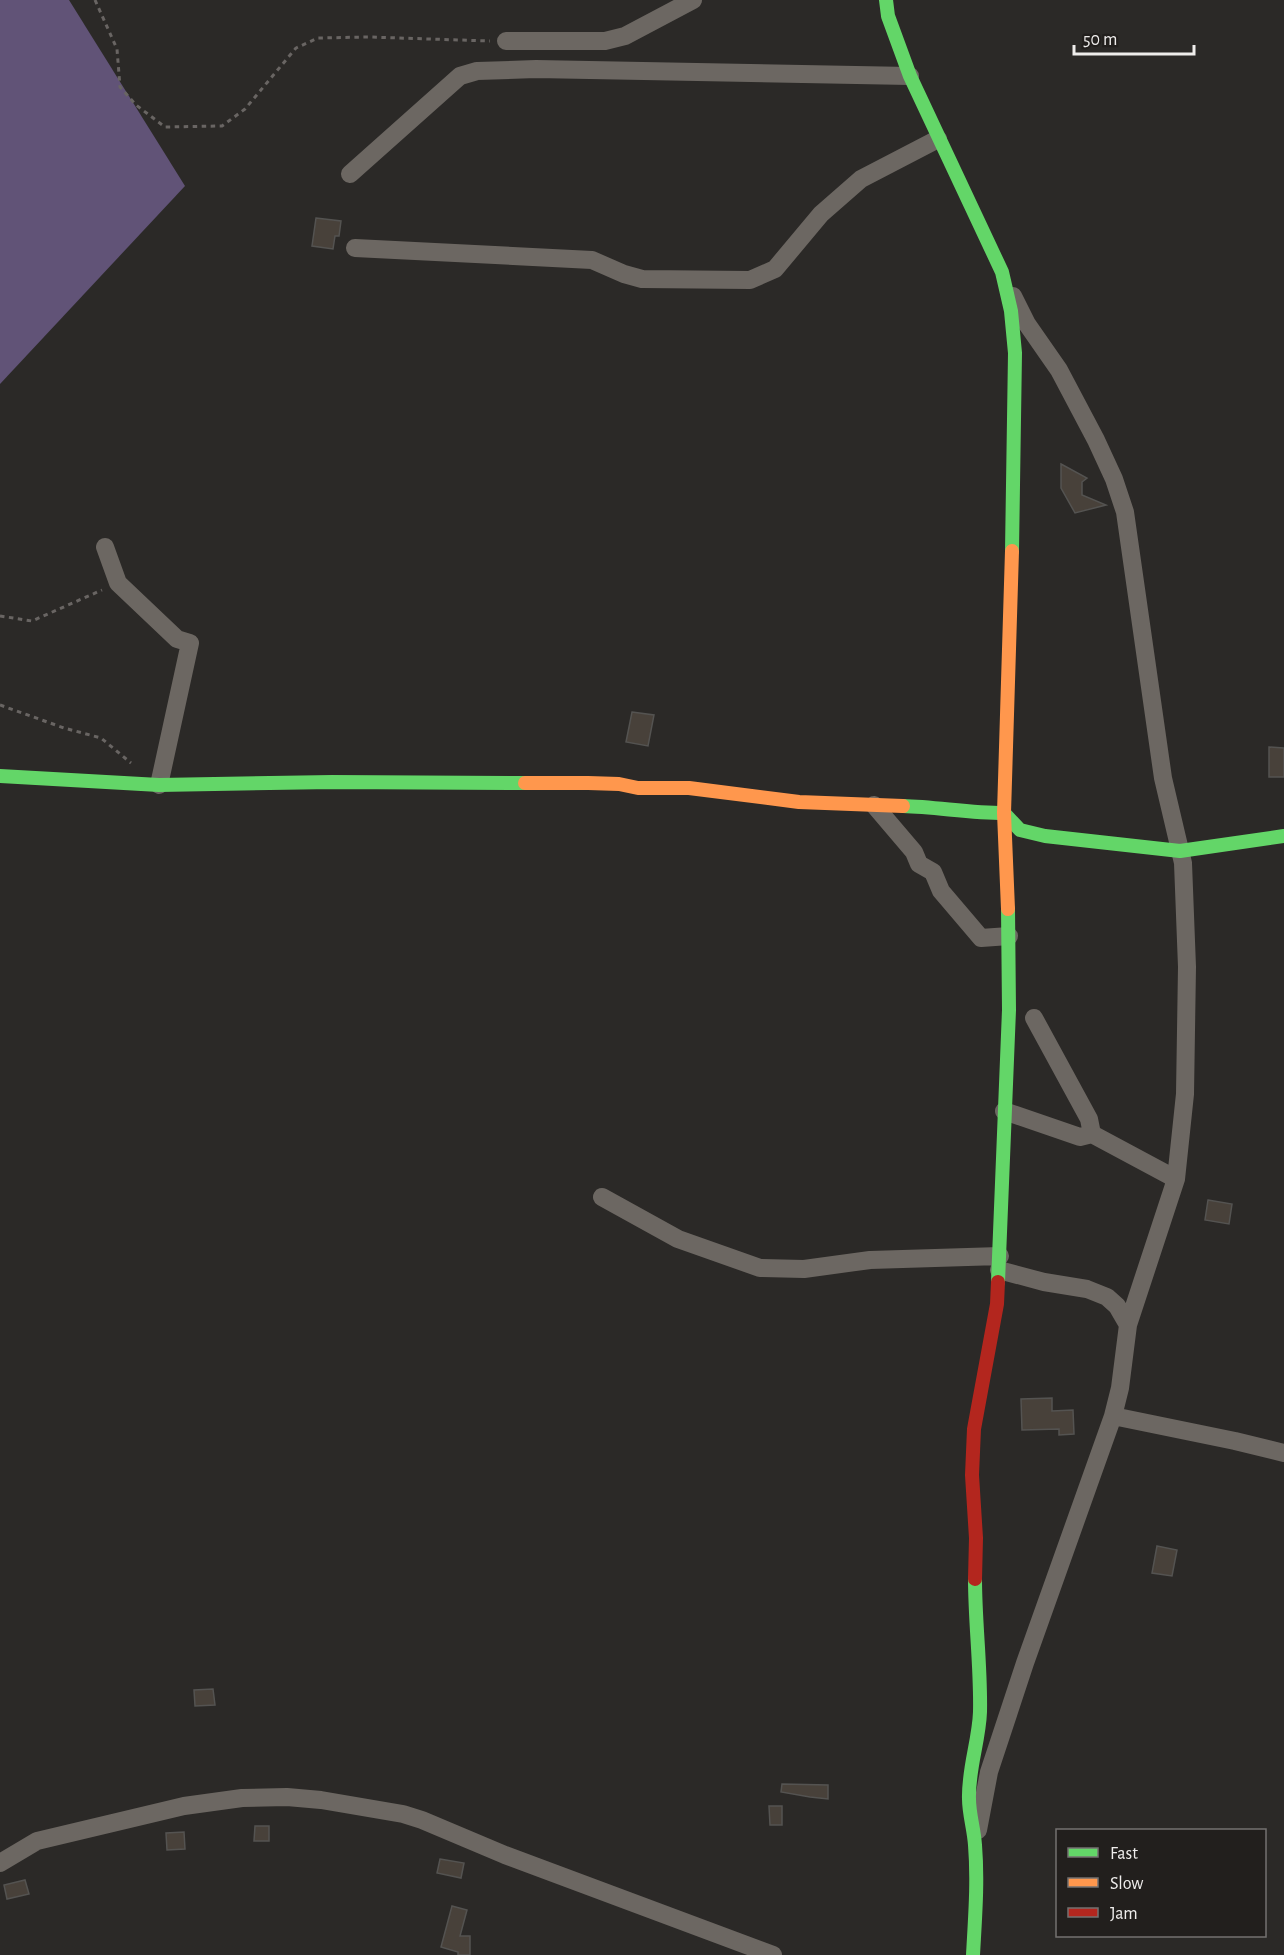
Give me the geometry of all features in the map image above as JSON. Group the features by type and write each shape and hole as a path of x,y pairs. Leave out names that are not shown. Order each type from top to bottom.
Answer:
{"street":[{"path":"506,42 605,41 625,36 693,0"},
{"path":"886,0 888,16 910,76 938,139 1027,324 1059,370 1096,440 1114,479 1125,512 1163,778 1180,851 1187,967 1185,1094 1176,1179 1128,1325 1120,1388 1113,1416 1025,1663 989,1772 975,1843"},
{"path":"350,174 460,76 477,71 536,69 910,76"},
{"path":"355,248 592,260 642,279 750,280 775,269 821,214 861,179 938,139"},
{"path":"973,1955 977,1891 975,1843 969,1800 970,1774 980,1715 980,1668 975,1604 976,1538 972,1475 974,1429 997,1304 1009,1010 1009,936 1004,813 1011,616 1015,353 1011,311 1002,272"},
{"path":"105,547 118,583 177,639 190,643 159,785"},
{"path":"0,776 159,785 579,782 620,784 638,788 689,788 799,802 933,807 979,813 1004,813 1020,830 1045,836 1180,851 1284,836"},
{"path":"874,805 914,852 919,864 933,872 941,891 981,938 1009,936"},
{"path":"1034,1018 1089,1119 1092,1134"},
{"path":"1004,1111 1080,1137 1092,1134 1176,1179"},
{"path":"602,1197 678,1239 760,1268 804,1269 870,1260 1000,1263 1044,1282 1087,1289 1107,1297 1116,1306 1128,1325"},
{"path":"1113,1416 1284,1453"},
{"path":"0,1863 36,1841 184,1806 242,1797 321,1800 403,1814 422,1820 505,1855 773,1955"}],"path":[{"path":"95,0 117,49 120,87 136,105 165,127 222,126 246,109 296,48 318,38 369,37 506,42"},
{"path":"0,616 32,621 118,583"},
{"path":"0,705 64,728 101,738 134,765"}],"shaded area":[{"path":"0,0 69,0 185,186 0,384"}],"building":[{"path":"316,218 341,221 339,236 335,236 333,249 312,246"},
{"path":"1061,464 1087,478 1082,482 1082,495 1106,505 1075,513 1061,488"},
{"path":"632,712 654,715 648,746 626,742"},
{"path":"1269,747 1284,748 1284,777 1269,777"},
{"path":"1208,1200 1232,1204 1229,1224 1205,1220"},
{"path":"1052,1398 1052,1411 1073,1410 1074,1434 1059,1435 1059,1429 1022,1430 1021,1399"},
{"path":"1157,1546 1177,1550 1172,1576 1152,1573"},
{"path":"213,1689 215,1705 195,1706 194,1690"},
{"path":"782,1784 828,1785 828,1799 781,1792"},
{"path":"769,1806 782,1806 782,1825 770,1825"},
{"path":"255,1826 269,1826 269,1841 254,1841"},
{"path":"184,1832 185,1849 167,1850 166,1833"},
{"path":"440,1859 464,1863 461,1878 437,1873"},
{"path":"25,1880 29,1894 7,1899 4,1885"},
{"path":"452,1906 467,1910 460,1936 470,1936 470,1955 458,1955 458,1952 441,1947"}],"traffic: fast":[{"path":"886,0 888,16 910,76 1002,272 1011,311 1015,353 1012,551"},
{"path":"0,776 159,785 332,782 525,783"},
{"path":"903,806 1004,813 1020,830 1045,836 1180,851 1284,836"},
{"path":"998,1282 1009,1010 1008,909"},
{"path":"973,1955 976,1873 969,1788 980,1712 975,1579"}],"traffic: slow":[{"path":"1008,909 1004,813 1012,551"},
{"path":"525,783 588,783 619,784 638,788 689,788 799,802 903,806"}],"traffic: jam":[{"path":"975,1579 976,1538 972,1475 974,1429 997,1304 998,1282"}]}
